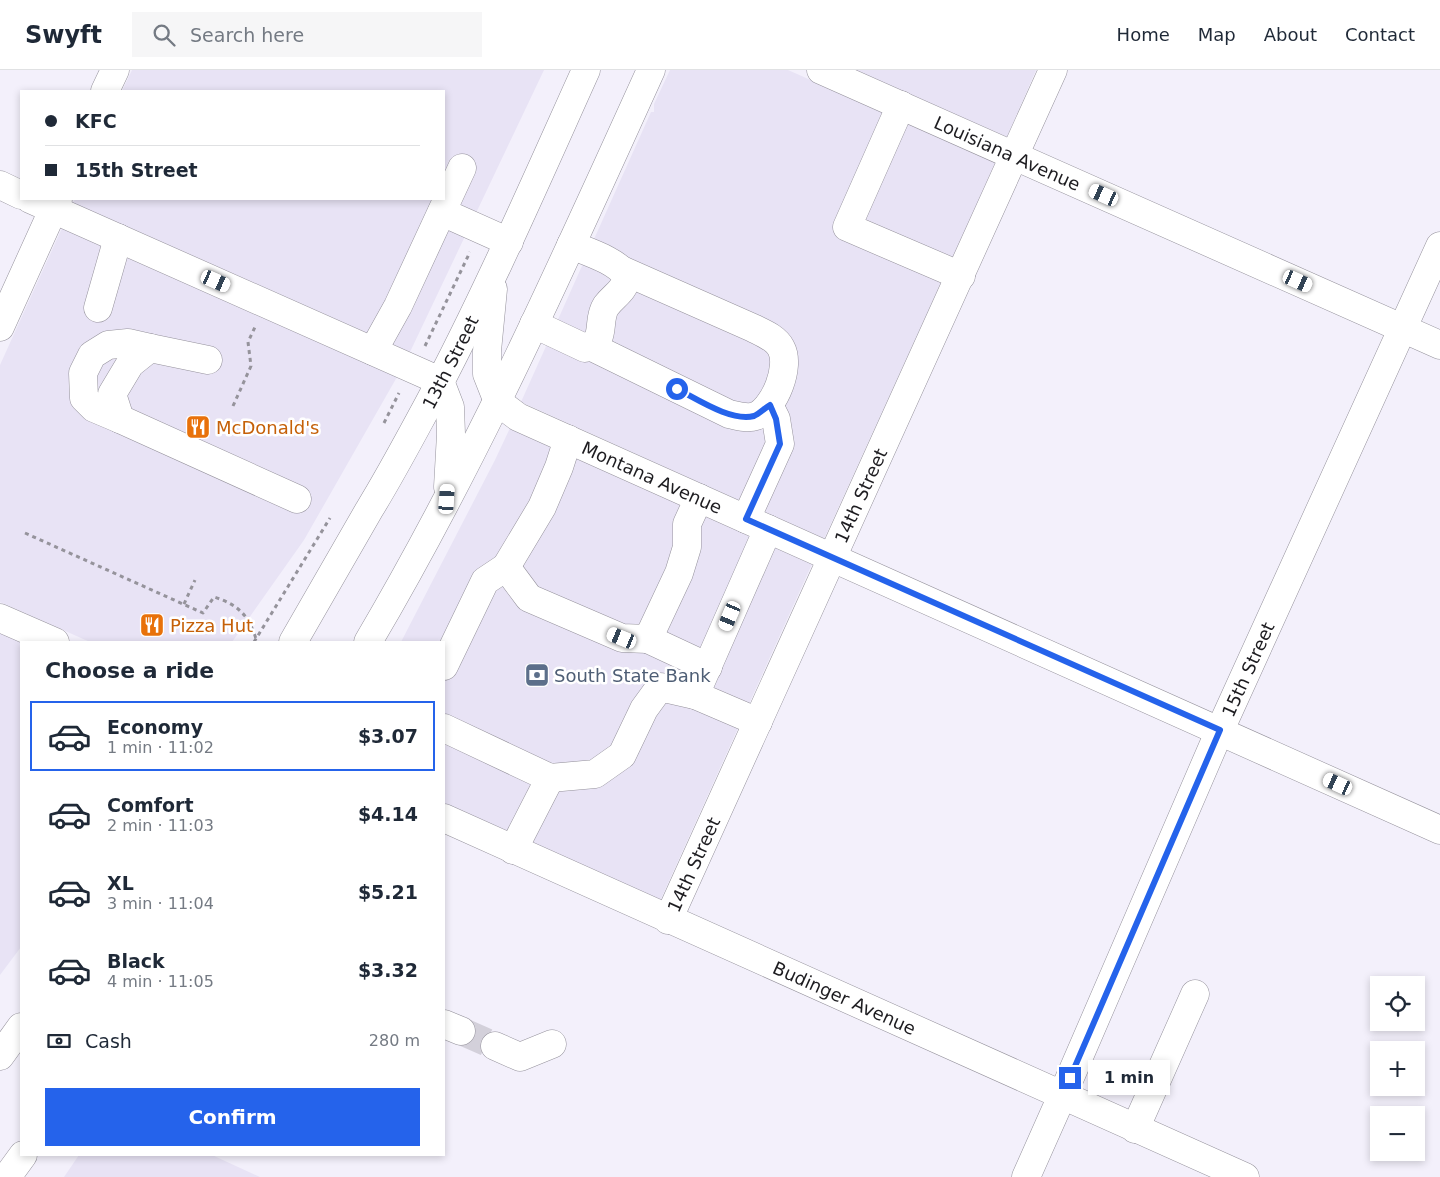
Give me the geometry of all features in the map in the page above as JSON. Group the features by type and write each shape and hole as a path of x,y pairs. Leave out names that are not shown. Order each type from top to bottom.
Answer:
{"main road":[{"path":"105,90 115,70"},
{"name":"13th Street","path":"294,641 369,510 382,491 440,381 495,273 586,70"},
{"path":"369,641 391,603 498,402 571,245 640,83 651,70"},
{"name":"Louisiana Avenue","path":"821,70 1440,345"},
{"name":"14th Street","path":"668,920 1053,70"},
{"path":"900,105 847,227 961,276"},
{"path":"373,351 398,306 462,168"},
{"path":"0,186 20,195"},
{"path":"0,327 47,202 118,238 440,381 450,407 451,425 447,499"},
{"path":"442,212 509,242"},
{"path":"98,308 118,238"},
{"path":"571,245 772,338 781,347 785,359 784,373 770,405 756,416 742,418 729,414 590,346"},
{"name":"15th Street","path":"1026,1177 1220,730 1404,329 1440,246"},
{"path":"534,324 585,348 590,346 600,336 602,317 607,305 622,290 627,277 624,271"},
{"path":"495,273 487,351 487,374 498,402"},
{"path":"208,360 128,343 108,345 92,355 83,374 84,398 94,408 267,487 297,498"},
{"path":"120,419 112,394 130,364 150,348"},
{"name":"Montana Avenue","path":"498,402 518,417 1440,830"},
{"path":"695,695 708,667 757,524 780,444 776,419 770,405"},
{"path":"445,664 485,581 506,567 542,507 559,467 568,439"},
{"path":"635,638 679,573 687,547 687,524 699,498"},
{"path":"506,567 529,598 708,667"},
{"path":"0,618 53,641"},
{"path":"445,728 550,778 595,774 622,755 644,709 660,687 695,695 758,722"},
{"path":"513,850 550,778"},
{"name":"Budinger Avenue","path":"445,818 1244,1177"},
{"path":"1135,1129 1195,994"},
{"path":"0,1056 20,1028"},
{"path":"495,1046 520,1057 552,1044"},
{"path":"7,1177 22,1156"}],"path":[{"path":"233,406 251,366 248,342 257,322"},
{"path":"24,533 203,613 214,597 234,604 253,626 256,639"},
{"path":"184,604 194,580"}],"shaded area":[{"path":"132,70 544,70 410,352 73,203 74,200 445,200 445,90 122,90"},
{"path":"670,70 788,70 996,162 824,539 521,402 651,112 654,112 654,104"},
{"path":"855,70 1036,70 1007,137"},
{"path":"62,228 397,377 304,540 233,641 88,641 0,602 0,365"},
{"path":"510,428 812,564 660,901 445,803 445,641 402,641"},
{"path":"0,632 20,641 20,948 0,975"},
{"path":"78,1156 214,1156 260,1177 64,1177"}],"tunnel":[{"path":"461,1031 495,1046"}],"place":[{"name":"McDonald's","path":"198,427"},
{"name":"Pizza Hut","path":"152,625"},
{"name":"South State Bank","path":"537,675"}],"route":[{"path":"677,389 729,414 742,418 756,416 770,405 776,419 780,444 746,519 1220,730 1070,1078"}]}
